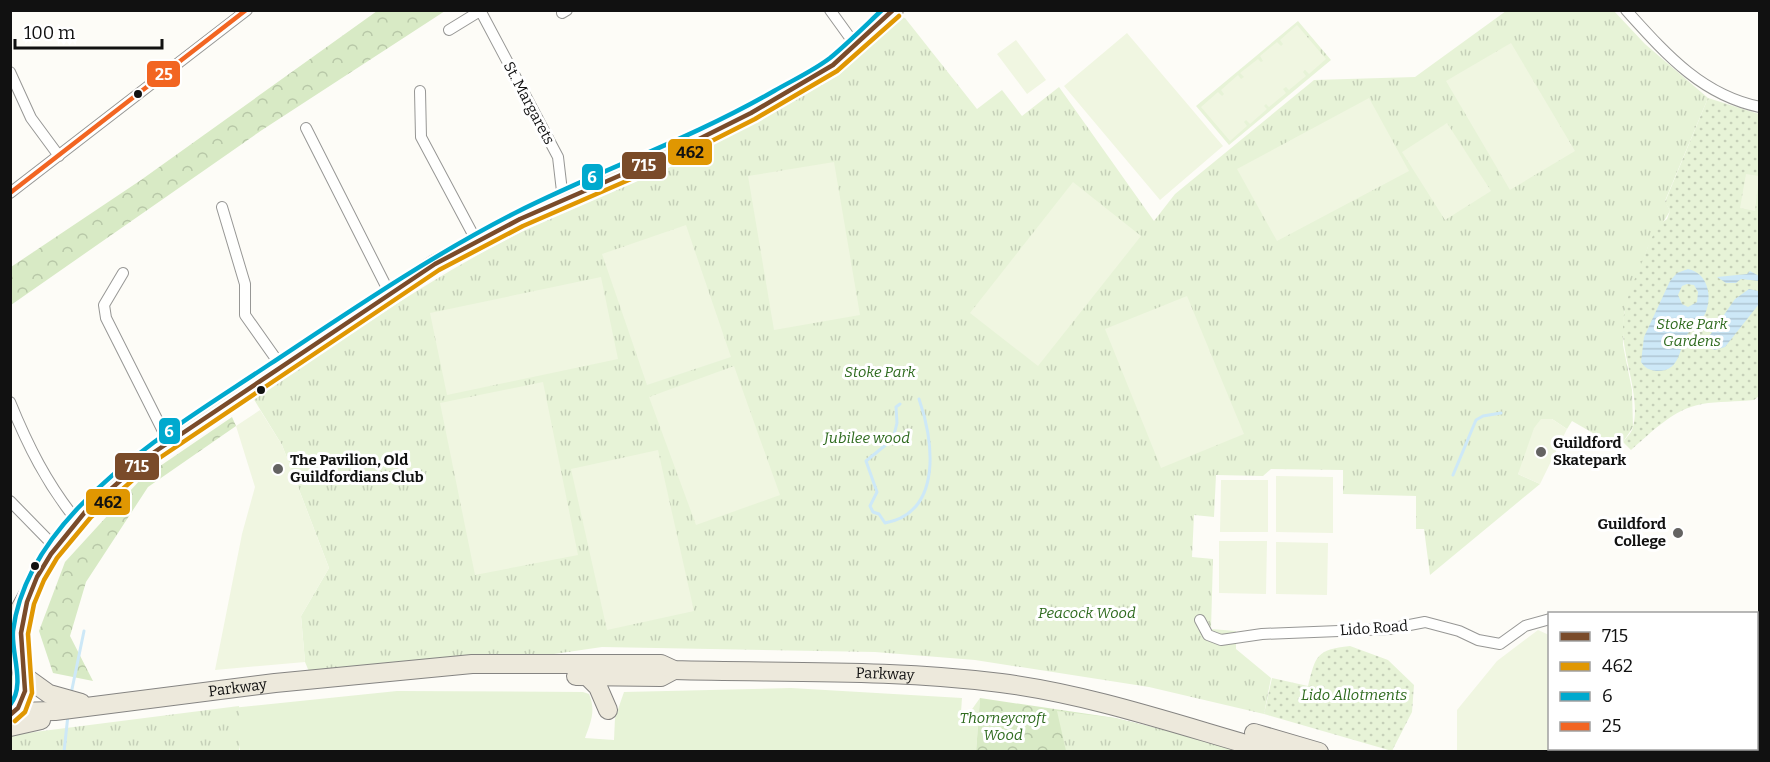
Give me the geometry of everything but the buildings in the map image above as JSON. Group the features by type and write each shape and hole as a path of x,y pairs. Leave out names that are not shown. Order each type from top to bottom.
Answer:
{"main road":[{"path":"10,625 27,601 55,547 77,521 130,471 168,441 435,264 563,200 667,155 751,113 833,65 894,10"},
{"path":"12,718 26,693 19,669 20,638 27,601"},
{"name":"Parkway","path":"122,702 472,664 652,664 674,670 953,678 1002,683 1094,699 1274,752"},
{"path":"19,669 49,694 70,702 122,702"},
{"name":"Parkway","path":"352,676 661,677 674,670"},
{"path":"587,676 601,692 608,710"},
{"name":"Parkway","path":"1094,699 1123,699 1319,752"},
{"path":"12,718 122,702"}],"street":[{"path":"10,193 248,10"},
{"path":"830,10 856,46"},
{"path":"1626,10 1674,60 1707,88 1735,102 1760,107"},
{"name":"St. Margarets","path":"449,30 480,11 558,157 563,200"},
{"path":"10,72 31,118 59,156"},
{"path":"420,91 421,136 477,242"},
{"path":"306,128 390,294"},
{"path":"222,207 245,284 244,315 281,366"},
{"path":"123,273 104,305 106,318 168,441"},
{"path":"10,402 28,448 54,493 77,521"},
{"path":"10,501 55,547"},
{"name":"Lido Road","path":"1200,620 1200,625 1209,635 1221,640 1262,634 1389,629 1425,622 1459,631 1478,640 1500,644 1525,626 1548,620"}],"green space":[{"path":"377,11 445,11 262,130 11,305 11,267 141,180"},
{"name":"Stoke Park","path":"1506,11 1614,11 1645,44 1708,98 1665,201 1670,211 1648,247 1624,313 1623,345 1632,390 1633,427 1619,448 1572,421 1567,429 1552,419 1518,474 1540,484 1430,575 1424,529 1416,529 1416,496 1343,494 1343,470 1271,469 1263,476 1216,475 1214,517 1194,515 1192,557 1213,559 1211,629 1236,631 1236,649 1271,678 1264,714 1149,687 975,660 875,652 602,647 513,660 310,674 305,662 301,616 329,568 282,445 253,398 384,312 484,251 569,209 670,164 767,115 813,87 858,55 900,17 905,18 977,109 1002,90 1022,116 1059,87 1154,221 1175,194 1314,80 1415,77"},
{"path":"1298,21 1331,60 1229,145 1196,106"},
{"path":"1297,25 1326,59 1309,74 1305,70 1303,72 1306,76 1289,90 1286,87 1283,89 1286,93 1269,107 1266,104 1264,106 1267,109 1250,124 1246,120 1244,122 1247,126 1230,141 1201,107 1218,92 1222,96 1224,94 1221,90 1238,75 1241,79 1244,77 1240,73 1258,59 1263,61 1260,56 1277,42 1281,46 1283,44 1280,40"},
{"path":"1127,33 1223,146 1160,200 1064,86"},
{"path":"1016,40 1046,80 1027,94 997,54"},
{"path":"1511,43 1575,151 1510,190 1446,81"},
{"path":"1369,98 1409,171 1277,241 1237,169"},
{"name":"Stoke Park Gardens","path":"1708,98 1759,114 1759,396 1754,400 1708,403 1691,407 1672,416 1631,450 1623,442 1632,429 1635,415 1633,390 1623,339 1625,309 1650,241 1659,226 1667,219 1670,211 1665,202"},
{"path":"1447,123 1491,191 1445,220 1402,152"},
{"path":"834,162 860,315 774,330 748,176"},
{"path":"1746,174 1759,176 1755,211 1740,208"},
{"path":"1073,182 1141,236 1038,366 970,313"},
{"path":"686,225 731,357 647,385 602,254"},
{"path":"601,277 618,359 447,395 430,313"},
{"path":"1187,296 1244,434 1161,468 1105,329"},
{"path":"734,366 780,495 696,525 649,397"},
{"path":"543,382 578,555 475,575 440,403"},
{"path":"260,410 282,445 329,568 301,616 305,662 215,670 242,534 255,487 236,426"},
{"path":"232,417 236,426 148,487 86,582 70,636 93,681 53,673 39,631 65,562 141,479"},
{"name":"Guildford Skatepark","path":"1541,419 1552,419 1567,429 1540,484 1518,474 1534,428"},
{"path":"658,450 694,611 607,630 571,469"},
{"path":"1276,476 1333,477 1333,533 1276,532"},
{"path":"1221,480 1268,480 1268,532 1220,532"},
{"path":"1219,541 1267,541 1266,594 1219,593"},
{"path":"1276,542 1328,543 1327,595 1276,594"},
{"path":"1538,630 1548,635 1548,750 1729,750 1728,752 1457,752 1457,710 1497,661"},
{"name":"Lido Allotments","path":"1350,646 1388,660 1414,685 1412,712 1392,751 1264,714 1272,678 1308,686 1313,667 1319,656 1330,650"},
{"path":"10,669 17,679 20,690 17,701 10,711"},
{"path":"791,688 962,698 961,712 970,712 980,698 976,752 240,751 232,708 397,691 583,692 589,694 592,705 591,721 585,738 614,740 615,718 624,692"},
{"name":"Thorneycroft Wood","path":"980,698 1115,718 1247,751 976,752"},
{"path":"239,706 239,751 11,752 11,735"},
{"path":"1057,711 1115,718 1247,751 1066,751"}],"water":[{"path":"1688,269 1700,275 1707,287 1709,300 1705,314 1685,338 1675,363 1664,370 1651,370 1641,362 1644,337 1670,281 1677,273","holes":["1694,285 1698,292 1697,302 1688,307 1682,304 1678,295 1682,286"]},
{"path":"1750,271 1759,276 1759,281 1741,279 1736,283 1726,283 1717,277 1747,274"},
{"path":"1749,289 1758,291 1759,304 1725,347 1714,350 1708,341 1710,335 1735,299"}],"waterway":[{"path":"900,404 896,407 897,423 893,439 866,461 877,492 870,506 885,523 904,516 917,504 925,489 930,452 928,433 919,399"},
{"path":"1453,475 1476,420 1483,416 1501,413"},
{"path":"71,694 84,631"},
{"path":"64,752 68,715"}],"transit line":[{"name":"25","path":"10,193 246,10"},
{"name":"6","path":"10,705 17,688 13,631 16,613 28,580 45,549 66,521 122,467 195,414 421,266 515,213 710,124 803,75 830,58 882,10"},
{"name":"715","path":"10,715 18,708 25,691 21,633 27,602 37,577 51,554 85,512 147,457 435,264 520,219 667,155 751,113 833,65 893,10"},
{"name":"462","path":"15,721 25,712 32,693 28,634 34,604 44,580 57,558 91,517 152,463 439,270 523,226 670,162 755,119 837,71 899,16"}],"place":[{"name":"Guildford Skatepark","path":"1541,452"},
{"name":"The Pavilion, Old Guildfordians Club","path":"278,469"},
{"name":"Guildford College","path":"1678,533"}],"park label":[{"name":"Jubilee wood","path":"867,438"},
{"name":"Peacock Wood","path":"1087,613"}]}
